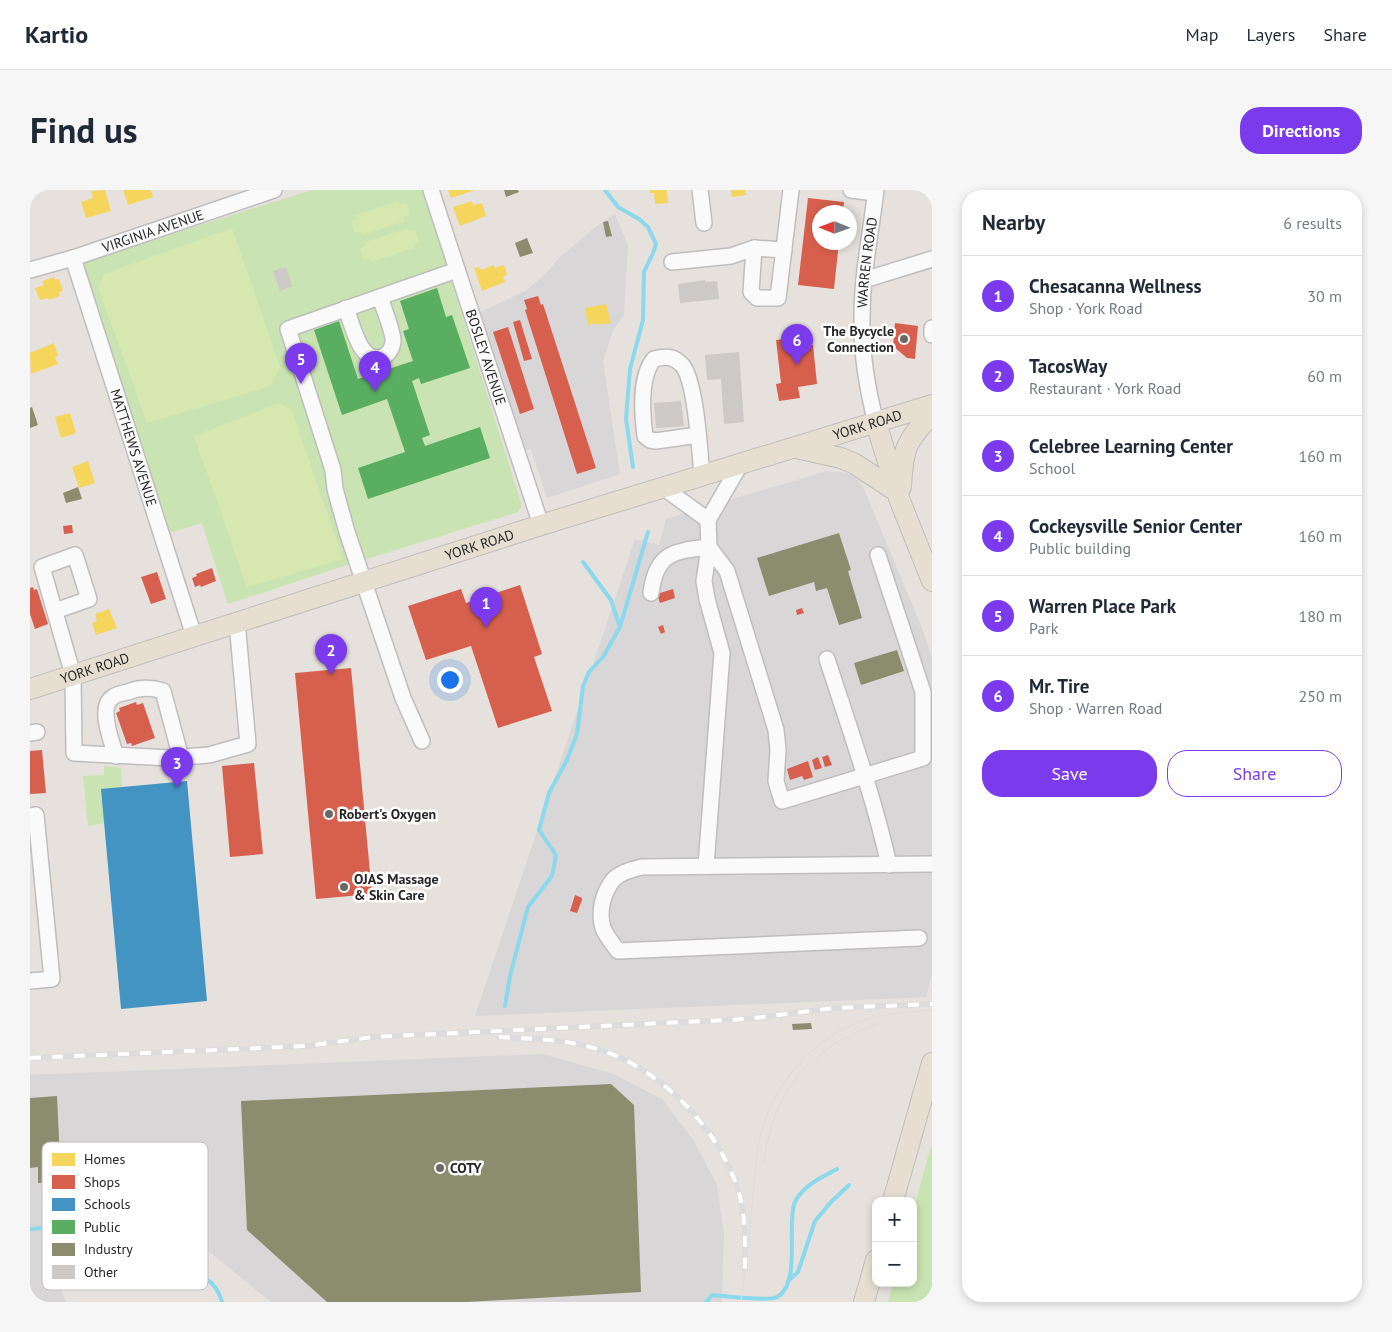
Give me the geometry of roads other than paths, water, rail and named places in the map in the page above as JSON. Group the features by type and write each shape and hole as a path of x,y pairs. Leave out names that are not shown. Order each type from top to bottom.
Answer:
{"main road":[{"name":"YORK ROAD","path":"30,689 541,525 932,405"},
{"path":"898,496 902,462 906,447 917,429 932,414"},
{"path":"876,423 898,496 932,581"},
{"path":"795,448 841,458 855,464 898,496"},
{"path":"894,1197 932,1063"},
{"path":"864,1302 872,1274"}],"street":[{"name":"VIRGINIA AVENUE","path":"30,270 73,258 237,196 274,190"},
{"name":"BOSLEY AVENUE","path":"431,190 541,525"},
{"path":"700,190 704,223"},
{"path":"754,248 752,292 757,298 778,298 792,190"},
{"path":"851,190 876,192"},
{"name":"WARREN ROAD","path":"876,192 864,280 862,316 867,389 876,423"},
{"path":"672,262 731,256 754,248 784,250"},
{"name":"MATTHEWS AVENUE","path":"73,258 194,636"},
{"path":"864,280 932,259"},
{"path":"422,740 403,698 364,581 335,489 334,470 288,329 458,270"},
{"path":"346,308 362,350 367,356 381,357 388,354 392,348 393,340 380,297"},
{"path":"932,328 932,335"},
{"path":"698,435 656,441 650,440 645,436 643,402 645,374 654,359 664,356 678,361 684,366 691,386 698,435 702,477"},
{"path":"706,866 722,653 706,599 704,581 709,547 708,520 740,465"},
{"path":"664,488 708,520"},
{"path":"651,593 657,570 669,556 680,550 709,547"},
{"path":"709,547 727,571 776,730 778,750 776,781 782,801 923,758 923,692 878,555"},
{"path":"55,611 73,675 74,753 155,759 209,755 248,744 237,622"},
{"path":"827,659 866,776 888,864"},
{"path":"116,756 106,719 108,703 112,697 134,690 153,688 162,691 181,758"},
{"path":"30,816 36,815 52,979 30,981"},
{"path":"919,938 618,951 604,929 601,907 606,892 614,879 629,870 642,867 932,864"}],"waterway":[{"path":"605,190 618,207 639,219 648,227 656,244 644,272 643,320 630,369 626,419 633,467"},
{"path":"505,1006 510,976 528,907 552,876 556,855 539,830 549,793 567,760 577,734 583,686 589,672 603,657 620,627 648,532"},
{"path":"583,562 611,600 620,627"},
{"path":"706,1302 712,1295 756,1299 772,1298 777,1297 784,1290 789,1280 791,1268 792,1215 795,1202 810,1185 837,1169"},
{"path":"788,1281 798,1272 815,1221 849,1185"},
{"path":"30,1229 42,1228"},
{"path":"208,1280 217,1290 222,1302"}],"tram line":[{"path":"741,1302 758,1148 762,1129 779,1090 806,1057 821,1043 839,1031 858,1022 879,1016 932,1010"},
{"path":"764,1164 768,1139 775,1115 785,1094 798,1076 814,1059 832,1045 854,1033 878,1024"}],"railway":[{"path":"30,1058 307,1046 373,1037 746,1019 834,1008 932,1004"},
{"path":"499,1037 568,1042 615,1055 638,1067 661,1083 682,1102 701,1122 717,1145 730,1169 739,1193 744,1221 745,1269"}],"place":[{"name":"The Bycycle Connection","path":"904,339"},
{"name":"Mr. Tire","path":"797,365"},
{"name":"Warren Place Park","path":"301,384"},
{"name":"Cockeysville Senior Center","path":"375,392"},
{"name":"Chesacanna Wellness","path":"486,628"},
{"name":"TacosWay","path":"331,675"},
{"name":"Celebree Learning Center","path":"177,788"},
{"name":"Robert's Oxygen","path":"329,814"},
{"name":"OJAS Massage & Skin Care","path":"344,887"},
{"name":"COTY","path":"440,1168"}]}
